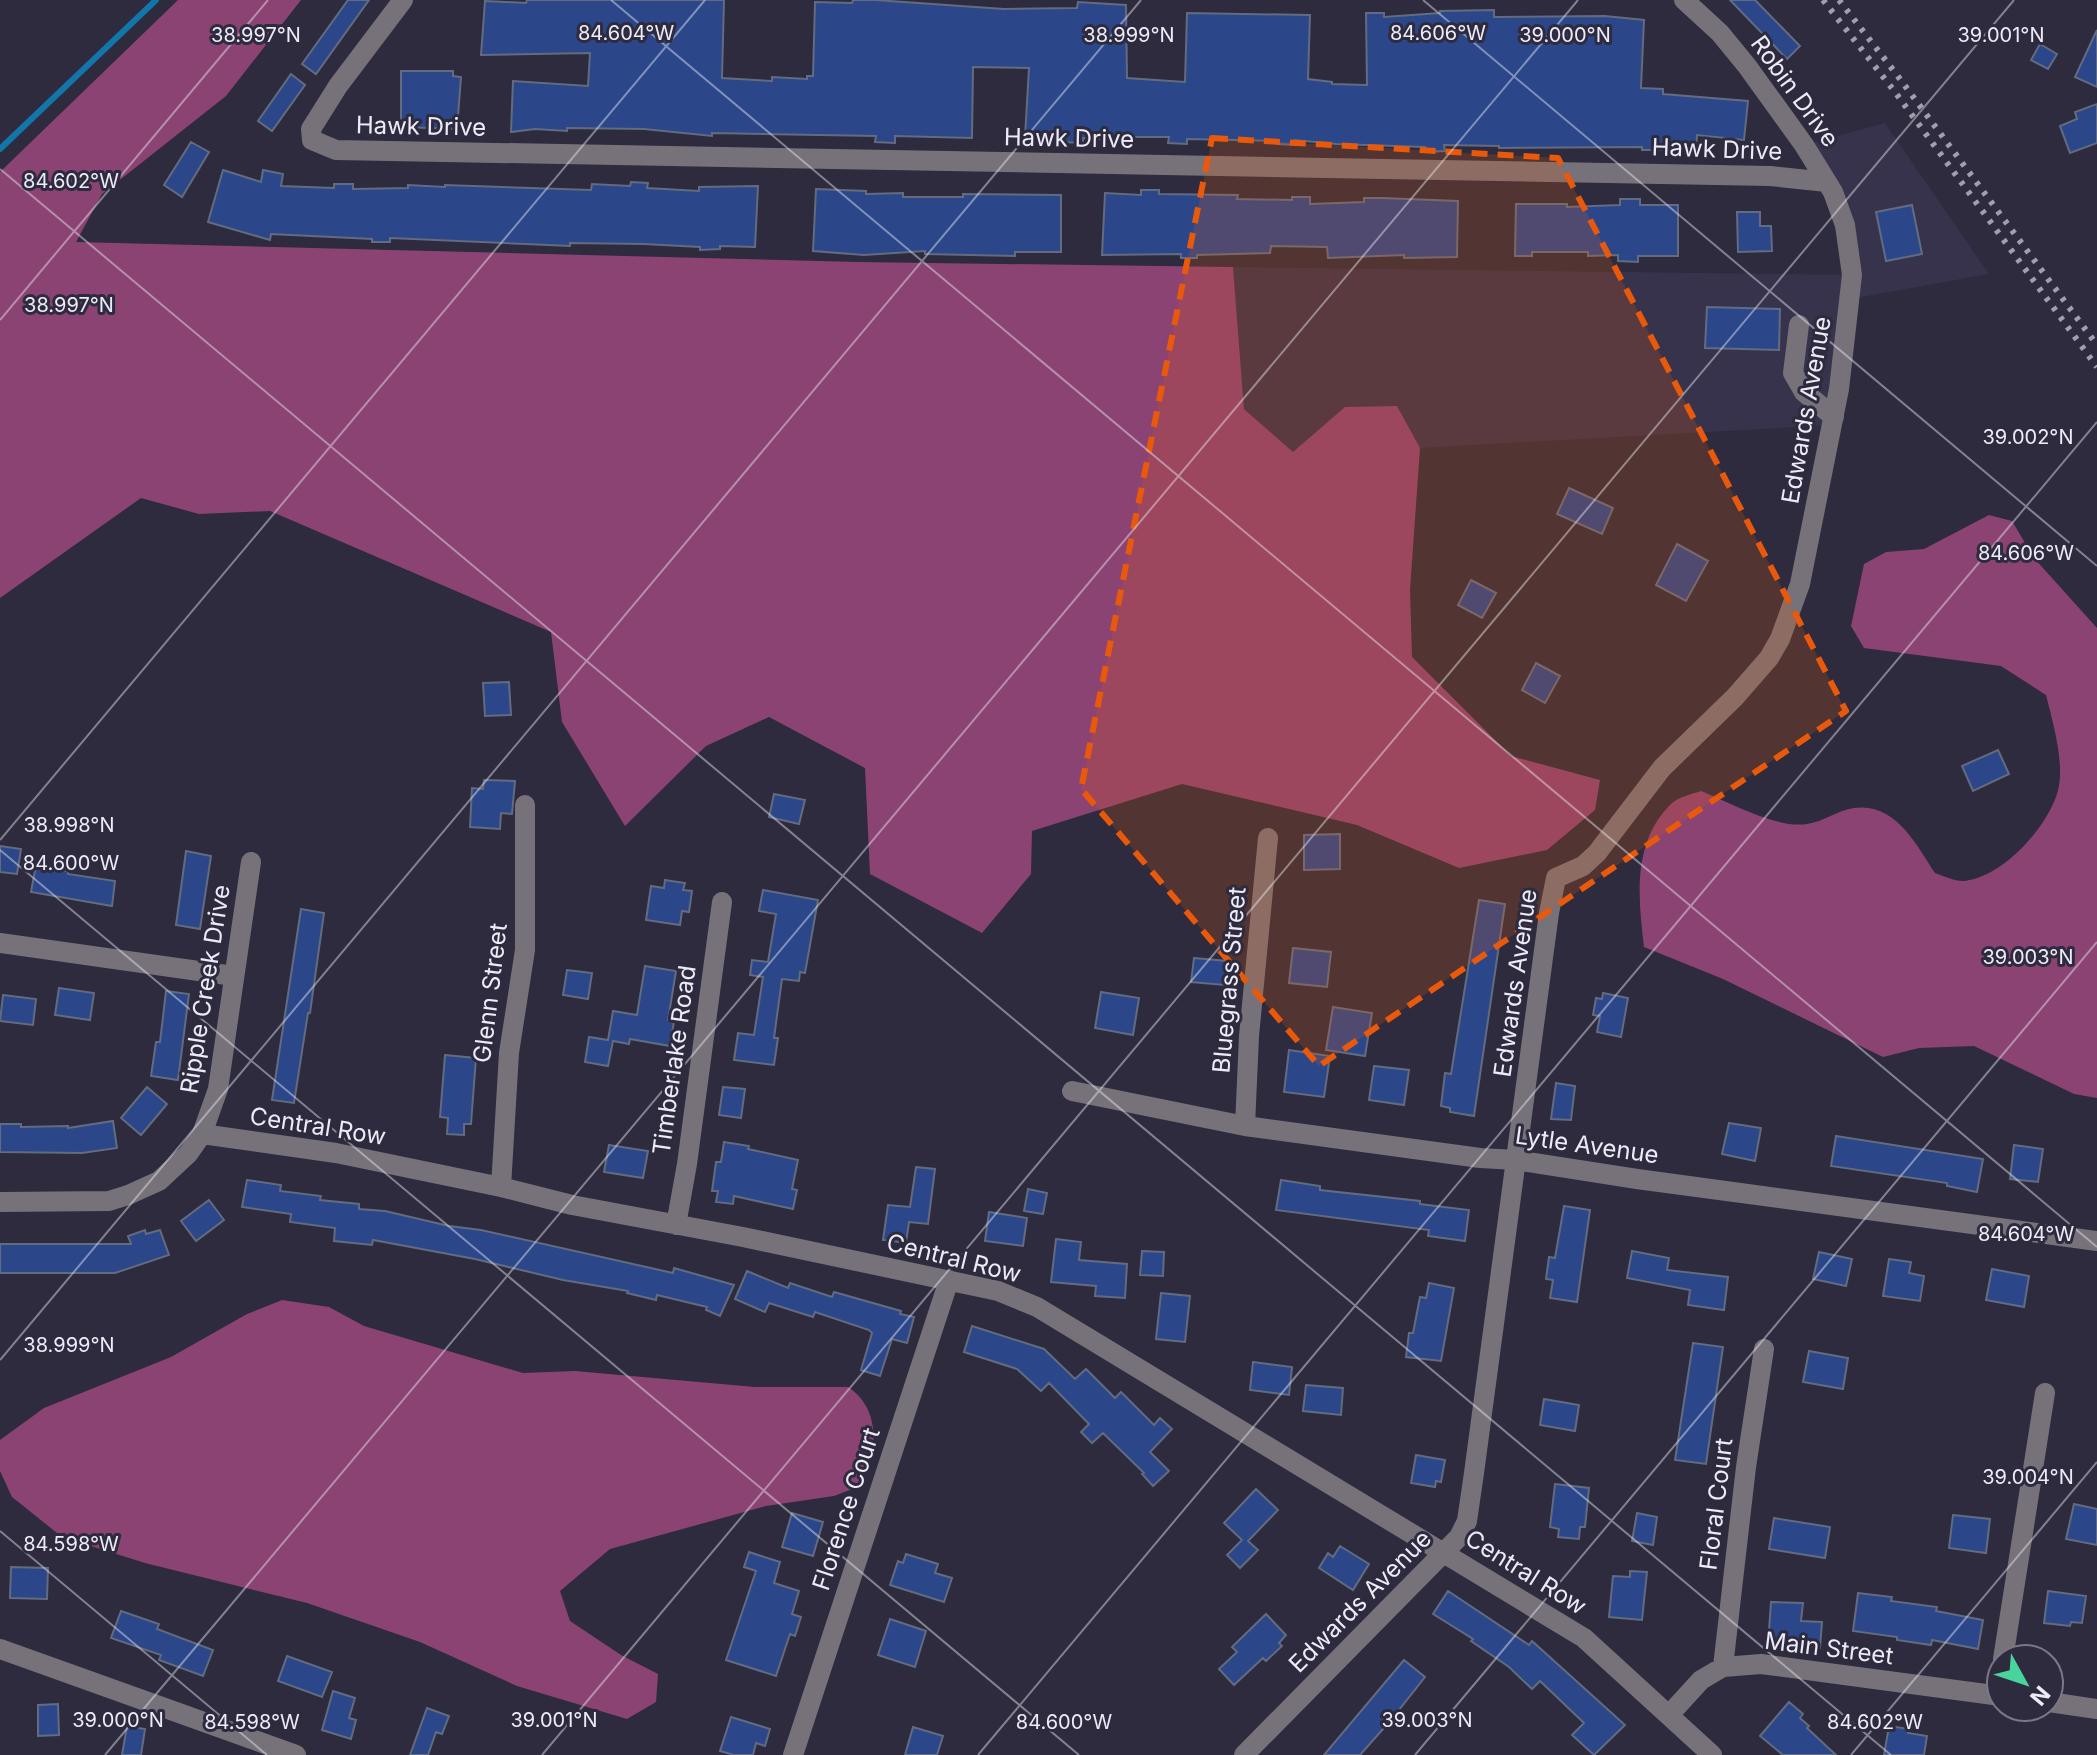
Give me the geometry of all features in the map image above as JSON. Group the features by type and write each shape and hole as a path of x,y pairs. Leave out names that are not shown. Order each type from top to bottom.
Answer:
{"street":[{"name":"Hawk Drive","path":"403,0 338,86 311,129 312,140 336,150 1452,169 1770,176 1827,182"},
{"name":"Robin Drive","path":"1684,0 1720,33 1747,66 1827,182"},
{"name":"Edwards Avenue","path":"1244,1755 1459,1537 1467,1521 1556,878 1583,866 1597,853 1662,768 1735,697 1769,658 1780,639 1800,584 1834,417 1849,318 1852,275 1845,225 1827,182"},
{"path":"1799,325 1793,373 1804,392 1834,417"},
{"name":"Glenn Street","path":"501,1187 509,1053 525,950 525,805"},
{"name":"Bluegrass Street","path":"1245,1126 1249,1036 1268,838"},
{"name":"Ripple Creek Drive","path":"0,1202 91,1203 128,1195 159,1181 188,1154 202,1134 218,1089 251,862"},
{"name":"Timberlake Road","path":"676,1225 722,902"},
{"path":"0,943 234,976"},
{"name":"Lytle Avenue","path":"1072,1091 1245,1126 1480,1158 1516,1160 2097,1241"},
{"name":"Central Row","path":"202,1134 336,1153 501,1187 572,1205 949,1280 998,1291 1037,1307 1584,1638 1712,1755"},
{"name":"Florence Court","path":"793,1755 949,1280"},
{"name":"Floral Court","path":"1723,1667 1746,1467 1764,1349"},
{"path":"2006,1643 2045,1393"},
{"path":"0,1649 124,1696 296,1755"},
{"name":"Main Street","path":"1723,1667 1761,1664 1985,1693"},
{"path":"1669,1715 1701,1680 1723,1667"},
{"path":"2065,1704 2097,1709"}],"highlighted area":[{"path":"1212,138 1558,158 1846,711 1319,1066 1081,789"}],"shaded area":[{"path":"178,0 301,0 226,96 102,194 76,242 857,262 1233,267 1244,409 1293,452 1345,407 1397,406 1420,448 1410,590 1412,657 1511,756 1600,780 1595,810 1547,850 1459,868 1357,825 1182,784 1032,831 1031,874 982,933 870,874 865,768 769,717 706,746 625,826 562,722 551,632 270,511 199,514 141,498 0,598 0,172"},
{"path":"1885,123 1989,274 1850,299 1832,425 1420,448 1397,407 1293,452 1244,409 1233,267 1851,275 1851,260 1804,145"},
{"path":"1989,515 2012,521 2034,558 2097,628 2097,1098 2074,1094 1974,1046 1919,1048 1883,1057 1723,979 1644,947 1640,909 1641,870 1650,834 1672,803 1701,791 1768,819 1795,824 1813,823 1854,808 1881,812 1903,827 1935,873 1958,881 1994,870 2008,861 2033,836 2051,808 2059,783 2058,745 2046,695 2001,666 1864,648 1851,626 1864,564 1886,552 1924,549"},
{"path":"282,1300 329,1307 364,1326 523,1373 575,1371 755,1387 848,1387 862,1400 873,1425 871,1458 855,1488 834,1496 766,1506 610,1549 560,1591 570,1621 621,1655 658,1674 656,1702 627,1719 517,1686 420,1642 307,1603 145,1563 62,1537 12,1497 0,1471 0,1440 44,1408 171,1357 247,1314"}],"building":[{"path":"348,0 369,0 316,74 302,64"},
{"path":"527,0 724,0 722,78 772,81 772,77 807,79 807,76 813,76 815,2 875,0 1004,9 1077,8 1078,2 1126,5 1127,78 1185,82 1187,13 1310,15 1308,79 1332,84 1367,85 1366,13 1384,13 1384,17 1440,11 1494,10 1494,17 1605,16 1644,20 1641,88 1663,89 1663,94 1748,101 1744,140 1697,135 1696,150 1444,145 1445,151 1425,152 1425,147 1295,140 1295,145 1278,144 1278,141 1187,139 1187,144 1168,143 1169,137 1083,138 1083,143 1025,137 1029,68 973,67 972,138 895,136 895,143 875,142 876,136 712,133 712,136 644,129 567,128 567,131 535,129 511,132 513,81 588,86 590,53 481,55 485,1 526,3"},
{"path":"1730,0 1755,0 1800,46 1787,59"},
{"path":"2097,30 2097,87 2075,77"},
{"path":"2040,44 2057,54 2048,69 2031,60"},
{"path":"401,71 453,71 453,76 461,77 457,129 401,127"},
{"path":"291,74 305,85 272,131 258,121"},
{"path":"2097,104 2097,143 2070,153 2060,126 2077,119 2075,112"},
{"path":"191,142 209,152 182,197 164,185"},
{"path":"223,170 261,182 263,170 283,174 281,186 334,188 334,184 353,184 353,189 445,185 591,190 592,184 630,186 631,182 648,183 647,188 699,191 699,187 758,186 755,247 720,246 720,249 700,250 700,247 644,244 570,243 570,246 390,238 390,242 372,242 372,239 271,234 270,240 208,222"},
{"path":"816,189 866,191 866,194 903,193 903,197 1061,195 1061,252 1015,252 1015,256 925,254 925,251 864,255 813,251"},
{"path":"1141,190 1159,190 1159,194 1238,195 1237,199 1292,200 1292,197 1310,197 1310,204 1364,202 1364,198 1458,201 1457,257 1404,258 1404,255 1328,258 1327,247 1271,246 1270,253 1197,255 1197,258 1181,258 1181,254 1102,255 1105,193 1141,195"},
{"path":"1620,199 1640,199 1640,205 1678,205 1678,256 1638,256 1638,262 1618,261 1618,255 1588,256 1588,252 1532,252 1532,256 1515,256 1516,204 1567,204 1567,207 1620,205"},
{"path":"1912,205 1922,254 1886,261 1876,212"},
{"path":"1737,212 1760,212 1760,226 1771,226 1772,251 1738,252"},
{"path":"1707,307 1780,309 1779,350 1705,348"},
{"path":"1569,488 1613,508 1602,534 1557,514"},
{"path":"1677,544 1708,561 1686,601 1656,585"},
{"path":"1471,580 1496,593 1482,618 1458,605"},
{"path":"1536,663 1560,676 1545,703 1522,690"},
{"path":"509,682 511,715 485,716 483,683"},
{"path":"1998,750 2009,774 1973,791 1962,766"},
{"path":"484,780 515,781 512,814 501,813 500,829 470,827 472,788 483,789"},
{"path":"774,794 805,800 799,824 769,817"},
{"path":"1340,834 1340,869 1304,870 1304,835"},
{"path":"0,846 21,849 17,874 0,872"},
{"path":"186,851 211,856 200,929 176,925"},
{"path":"36,865 68,871 68,874 115,881 112,906 31,892"},
{"path":"665,880 685,883 683,890 692,891 689,912 682,911 680,925 646,920 651,886 664,888"},
{"path":"763,890 818,900 805,973 800,972 799,981 782,979 774,1038 778,1038 774,1065 734,1060 738,1033 754,1035 763,977 750,975 752,960 768,962 776,914 759,911"},
{"path":"1479,900 1505,904 1474,1116 1450,1112 1450,1108 1441,1106 1445,1073 1451,1074"},
{"path":"301,909 324,913 294,1103 272,1100"},
{"path":"1293,948 1331,952 1327,987 1289,983"},
{"path":"1194,958 1227,961 1225,985 1191,982"},
{"path":"645,966 676,971 668,1020 674,1021 670,1046 630,1039 629,1044 613,1041 608,1066 585,1062 589,1037 608,1040 613,1011 637,1015"},
{"path":"567,970 592,973 588,999 563,995"},
{"path":"59,988 94,993 90,1020 55,1015"},
{"path":"166,991 189,994 178,1080 151,1076 156,1042 160,1042"},
{"path":"1101,992 1139,998 1133,1035 1095,1028"},
{"path":"1603,993 1628,998 1621,1037 1597,1032 1600,1016 1593,1015 1596,998 1602,999"},
{"path":"3,995 36,999 33,1025 0,1021"},
{"path":"1333,1007 1372,1013 1365,1056 1326,1050"},
{"path":"1289,1050 1330,1056 1324,1097 1284,1092"},
{"path":"445,1055 476,1058 471,1124 464,1124 464,1135 447,1134 448,1118 440,1117"},
{"path":"1374,1066 1409,1070 1404,1105 1369,1100"},
{"path":"1556,1083 1575,1086 1571,1120 1551,1119"},
{"path":"147,1087 167,1104 141,1135 121,1118"},
{"path":"723,1087 745,1089 741,1118 719,1115"},
{"path":"113,1121 117,1148 82,1153 0,1152 0,1124 68,1128"},
{"path":"1729,1123 1761,1128 1755,1161 1722,1154"},
{"path":"1836,1136 1983,1159 1977,1192 1947,1186 1947,1183 1831,1166"},
{"path":"724,1142 798,1160 792,1189 797,1190 793,1209 734,1196 733,1204 716,1202 718,1191 712,1191 716,1162 721,1162"},
{"path":"609,1145 648,1151 643,1178 604,1172"},
{"path":"2014,1145 2043,1149 2038,1182 2010,1179"},
{"path":"916,1167 935,1169 928,1224 909,1222 906,1243 883,1240 888,1205 910,1207"},
{"path":"247,1180 281,1185 280,1191 321,1196 320,1200 359,1204 359,1209 385,1211 481,1230 673,1273 674,1268 734,1285 720,1316 706,1310 707,1307 657,1295 656,1300 628,1291 563,1280 475,1259 373,1240 372,1245 334,1241 335,1228 290,1222 291,1214 242,1207"},
{"path":"1281,1180 1320,1186 1320,1190 1420,1201 1420,1204 1469,1210 1465,1241 1428,1236 1429,1230 1276,1210"},
{"path":"1028,1189 1047,1193 1043,1214 1024,1211"},
{"path":"209,1200 224,1220 196,1241 181,1221"},
{"path":"1564,1206 1590,1210 1577,1302 1550,1298 1553,1280 1546,1279 1549,1257 1555,1258"},
{"path":"989,1212 1027,1218 1023,1246 985,1241"},
{"path":"145,1230 146,1234 160,1230 169,1255 115,1273 0,1273 0,1244 131,1244 128,1236"},
{"path":"1056,1239 1081,1242 1079,1260 1127,1264 1125,1298 1095,1296 1096,1286 1051,1282"},
{"path":"1142,1251 1164,1252 1163,1276 1140,1275"},
{"path":"1632,1251 1669,1258 1667,1270 1728,1277 1724,1310 1688,1305 1690,1290 1627,1278"},
{"path":"1819,1252 1852,1259 1846,1286 1813,1279"},
{"path":"1889,1259 1911,1262 1909,1273 1924,1276 1920,1301 1883,1296"},
{"path":"1992,1269 2029,1276 2024,1307 1986,1300"},
{"path":"747,1271 788,1288 790,1283 832,1297 834,1292 901,1311 900,1314 914,1317 907,1343 892,1339 880,1376 861,1370 872,1333 869,1330 815,1312 813,1317 769,1303 765,1312 735,1299"},
{"path":"1429,1283 1454,1288 1441,1361 1406,1357 1409,1333 1413,1333 1420,1297 1426,1298"},
{"path":"1161,1293 1190,1296 1185,1342 1156,1339"},
{"path":"972,1326 1044,1349 1075,1379 1086,1369 1115,1398 1121,1392 1154,1425 1160,1418 1172,1429 1150,1452 1169,1471 1153,1486 1103,1433 1092,1443 1081,1432 1089,1424 1049,1383 1041,1391 1017,1369 964,1352"},
{"path":"1693,1343 1723,1347 1706,1464 1675,1460"},
{"path":"1809,1351 1848,1358 1843,1389 1803,1382"},
{"path":"1253,1362 1292,1367 1289,1395 1250,1390"},
{"path":"1306,1385 1343,1388 1341,1415 1303,1411"},
{"path":"1544,1399 1579,1405 1575,1431 1540,1425"},
{"path":"1416,1455 1445,1460 1441,1482 1436,1481 1435,1487 1411,1483"},
{"path":"1555,1484 1589,1488 1585,1527 1580,1527 1579,1539 1558,1537 1559,1529 1550,1527"},
{"path":"1256,1489 1278,1510 1248,1541 1258,1550 1240,1568 1227,1555 1242,1540 1224,1523"},
{"path":"2074,1504 2097,1509 2097,1545 2066,1539"},
{"path":"792,1513 823,1522 813,1556 782,1547"},
{"path":"1637,1513 1657,1517 1653,1545 1632,1541"},
{"path":"1953,1515 1990,1519 1986,1553 1949,1548"},
{"path":"1774,1518 1830,1527 1825,1558 1769,1549"},
{"path":"1340,1546 1369,1564 1353,1590 1319,1568 1328,1553 1333,1557"},
{"path":"749,1552 780,1562 774,1583 799,1591 792,1614 801,1617 795,1636 790,1634 776,1676 726,1660 756,1571 744,1567"},
{"path":"906,1554 938,1564 935,1573 952,1578 944,1602 890,1585 898,1561 903,1563"},
{"path":"11,1567 48,1568 47,1599 10,1598"},
{"path":"1630,1571 1647,1572 1642,1620 1609,1617 1613,1576 1630,1577"},
{"path":"1448,1591 1529,1645 1532,1641 1625,1725 1594,1755 1572,1735 1584,1723 1540,1681 1532,1689 1509,1667 1471,1641 1473,1639 1433,1614"},
{"path":"2048,1591 2086,1596 2082,1623 2071,1622 2070,1626 2044,1623"},
{"path":"1858,1593 1892,1597 1891,1601 1937,1607 1936,1611 1983,1620 1978,1649 1932,1640 1931,1645 1853,1631"},
{"path":"1771,1602 1803,1603 1801,1621 1822,1622 1820,1648 1768,1644"},
{"path":"121,1611 159,1624 157,1629 213,1650 203,1676 159,1660 161,1655 111,1638"},
{"path":"1266,1614 1286,1635 1279,1643 1282,1646 1266,1661 1263,1658 1234,1685 1219,1669 1237,1652 1232,1647"},
{"path":"890,1619 926,1631 915,1667 878,1655"},
{"path":"287,1656 332,1672 322,1697 278,1681"},
{"path":"1404,1660 1425,1677 1391,1720 1360,1755 1324,1755"},
{"path":"333,1691 355,1698 349,1718 356,1720 351,1739 322,1730"},
{"path":"1789,1702 1803,1714 1800,1718 1809,1726 1807,1728 1836,1755 1783,1755 1760,1736"},
{"path":"58,1704 59,1735 38,1736 38,1705"},
{"path":"427,1708 449,1716 442,1734 436,1732 428,1755 410,1755"},
{"path":"731,1717 770,1729 765,1746 756,1743 753,1755 720,1751"},
{"path":"127,1726 145,1729 141,1755 122,1755"},
{"path":"1889,1726 1927,1736 1924,1755 1884,1755"},
{"path":"913,1727 943,1736 937,1755 905,1755"}],"waterway":[{"path":"0,149 156,0"}],"railway":[{"path":"1823,0 1895,92 2097,367"},
{"path":"1839,0 2097,345"}]}
